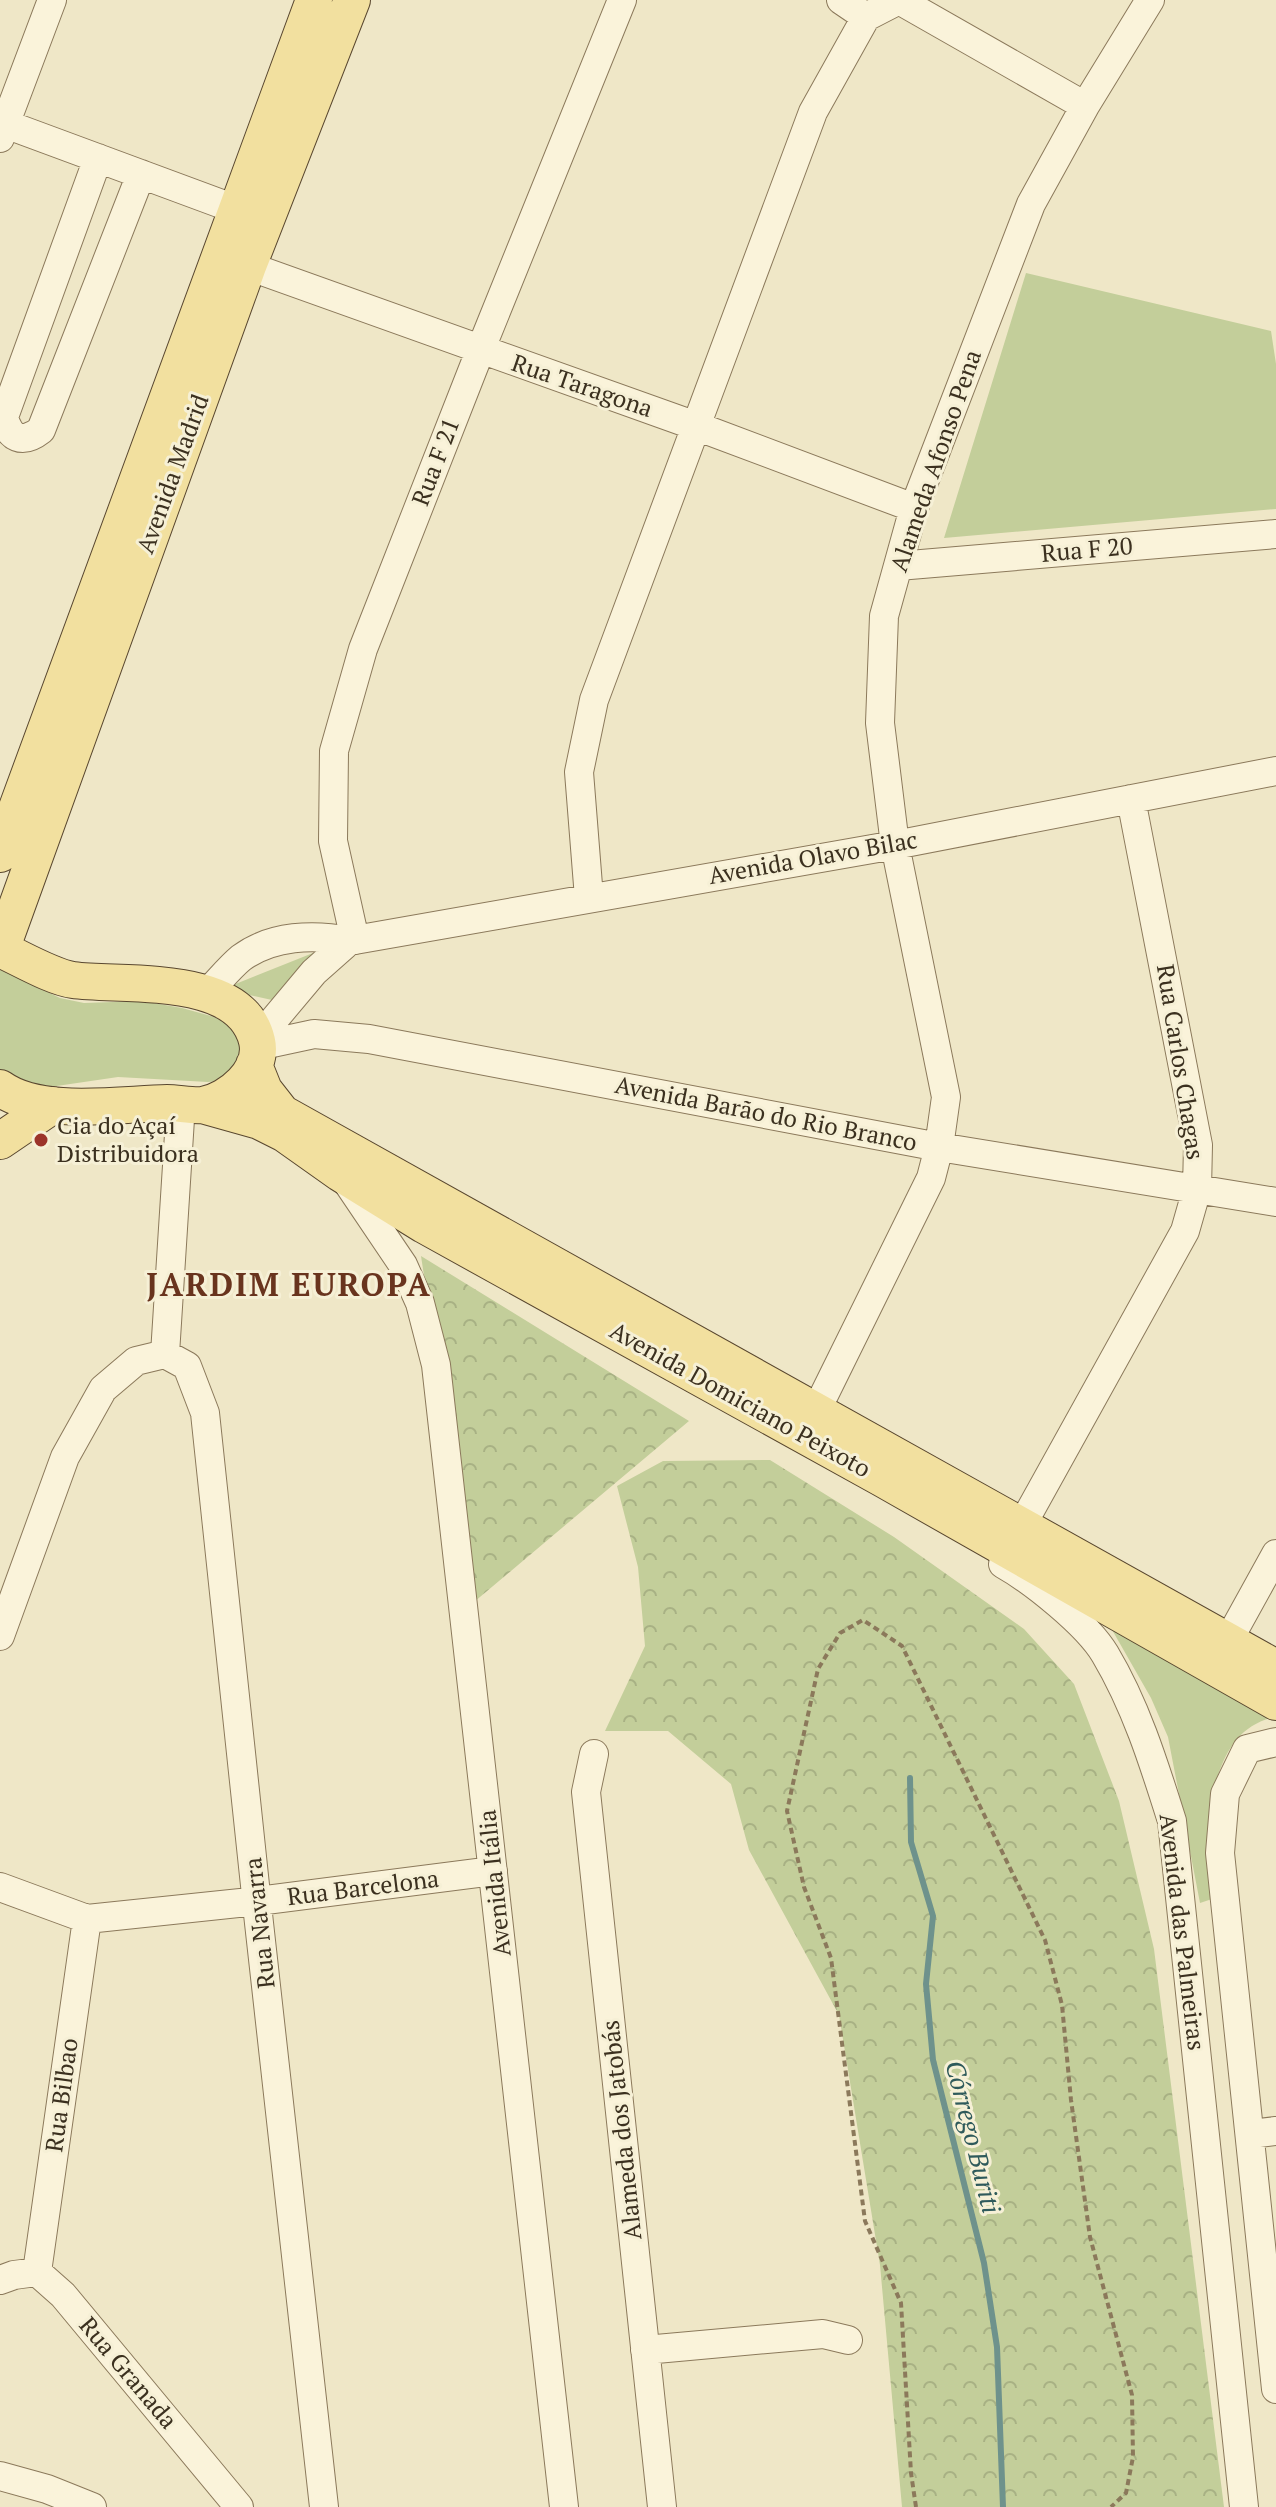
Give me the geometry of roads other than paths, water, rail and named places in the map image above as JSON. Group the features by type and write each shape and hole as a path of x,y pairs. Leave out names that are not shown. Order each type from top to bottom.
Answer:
{"main road":[{"name":"Avenida Madrid","path":"0,950 248,266 251,215 314,0"},
{"name":"Avenida Madrid","path":"0,854 11,791 251,215 352,0"},
{"path":"0,950 70,980 139,983 206,994"},
{"name":"Avenida Domiciano Peixoto","path":"206,994 241,1014 252,1028 264,1090 282,1113 1276,1668"},
{"path":"0,1088 13,1098 53,1105 192,1104 227,1096 239,1087 256,1050"},
{"name":"Avenida Domiciano Peixoto","path":"192,1104 272,1128 424,1225 883,1479 1276,1702"},
{"path":"0,1141 53,1105"}],"street":[{"path":"52,0 2,128 98,158 251,215"},
{"name":"Rua F 21","path":"352,940 333,841 334,751 363,649 622,0"},
{"path":"841,0 866,17"},
{"path":"589,898 579,772 594,700 813,112 866,17 899,0 1085,106"},
{"name":"Alameda Afonso Pena","path":"817,1409 931,1178 946,1097 895,845 880,723 884,616 914,508 1031,204 1085,106 1150,0"},
{"path":"98,158 4,417 7,430 18,438 31,438 41,430 141,174"},
{"name":"Rua Taragona","path":"248,266 696,426 914,508"},
{"name":"Rua F 20","path":"898,566 1276,534"},
{"name":"Avenida Olavo Bilac","path":"206,994 241,958 265,945 289,939 320,935 352,940 895,845 1276,771"},
{"name":"Rua Carlos Chagas","path":"1022,1525 1185,1231 1197,1189 1198,1145 1131,799"},
{"path":"256,1050 314,972 352,940"},
{"name":"Avenida Barão do Rio Branco","path":"256,1050 314,1034 369,1039 939,1147 1276,1202"},
{"path":"0,1636 65,1457 103,1389 136,1361 165,1354 192,1104"},
{"name":"Avenida Itália","path":"340,1173 403,1265 420,1303 436,1365 564,2507"},
{"path":"403,1265 407,1241 424,1225"},
{"name":"Rua Navarra","path":"165,1354 187,1366 205,1413 324,2507"},
{"name":"Avenida das Palmeiras","path":"883,1479 904,1506 1022,1575 1072,1618 1103,1652 1146,1738 1172,1821 1244,2507"},
{"path":"1228,1641 1276,1554"},
{"name":"Avenida das Palmeiras","path":"1275,2375 1264,2133 1241,2047 1220,1853 1225,1794 1247,1749 1276,1742"},
{"name":"Alameda dos Jatobás","path":"594,1754 586,1792 662,2507"},
{"name":"Rua Barcelona","path":"0,1887 87,1919 493,1871"},
{"path":"1182,1911 1226,1907"},
{"name":"Rua Bilbao","path":"37,2272 87,1919"},
{"path":"1187,1959 1231,1954"},
{"path":"1197,2051 1241,2047"},
{"path":"0,2280 37,2272"},
{"name":"Rua Granada","path":"37,2272 63,2295 239,2507"},
{"path":"645,2350 823,2334 848,2340"},
{"path":"0,2476 47,2498 92,2507"}],"waterway":[{"name":"Córrego Buriti","path":"910,1778 911,1842 933,1916 926,1984 933,2060 984,2263 997,2347 1003,2507"}],"place":[{"name":"Cia do Açaí Distribuidora","path":"41,1140"}],"district":[{"name":"JARDIM EUROPA","path":"289,1285"}]}
